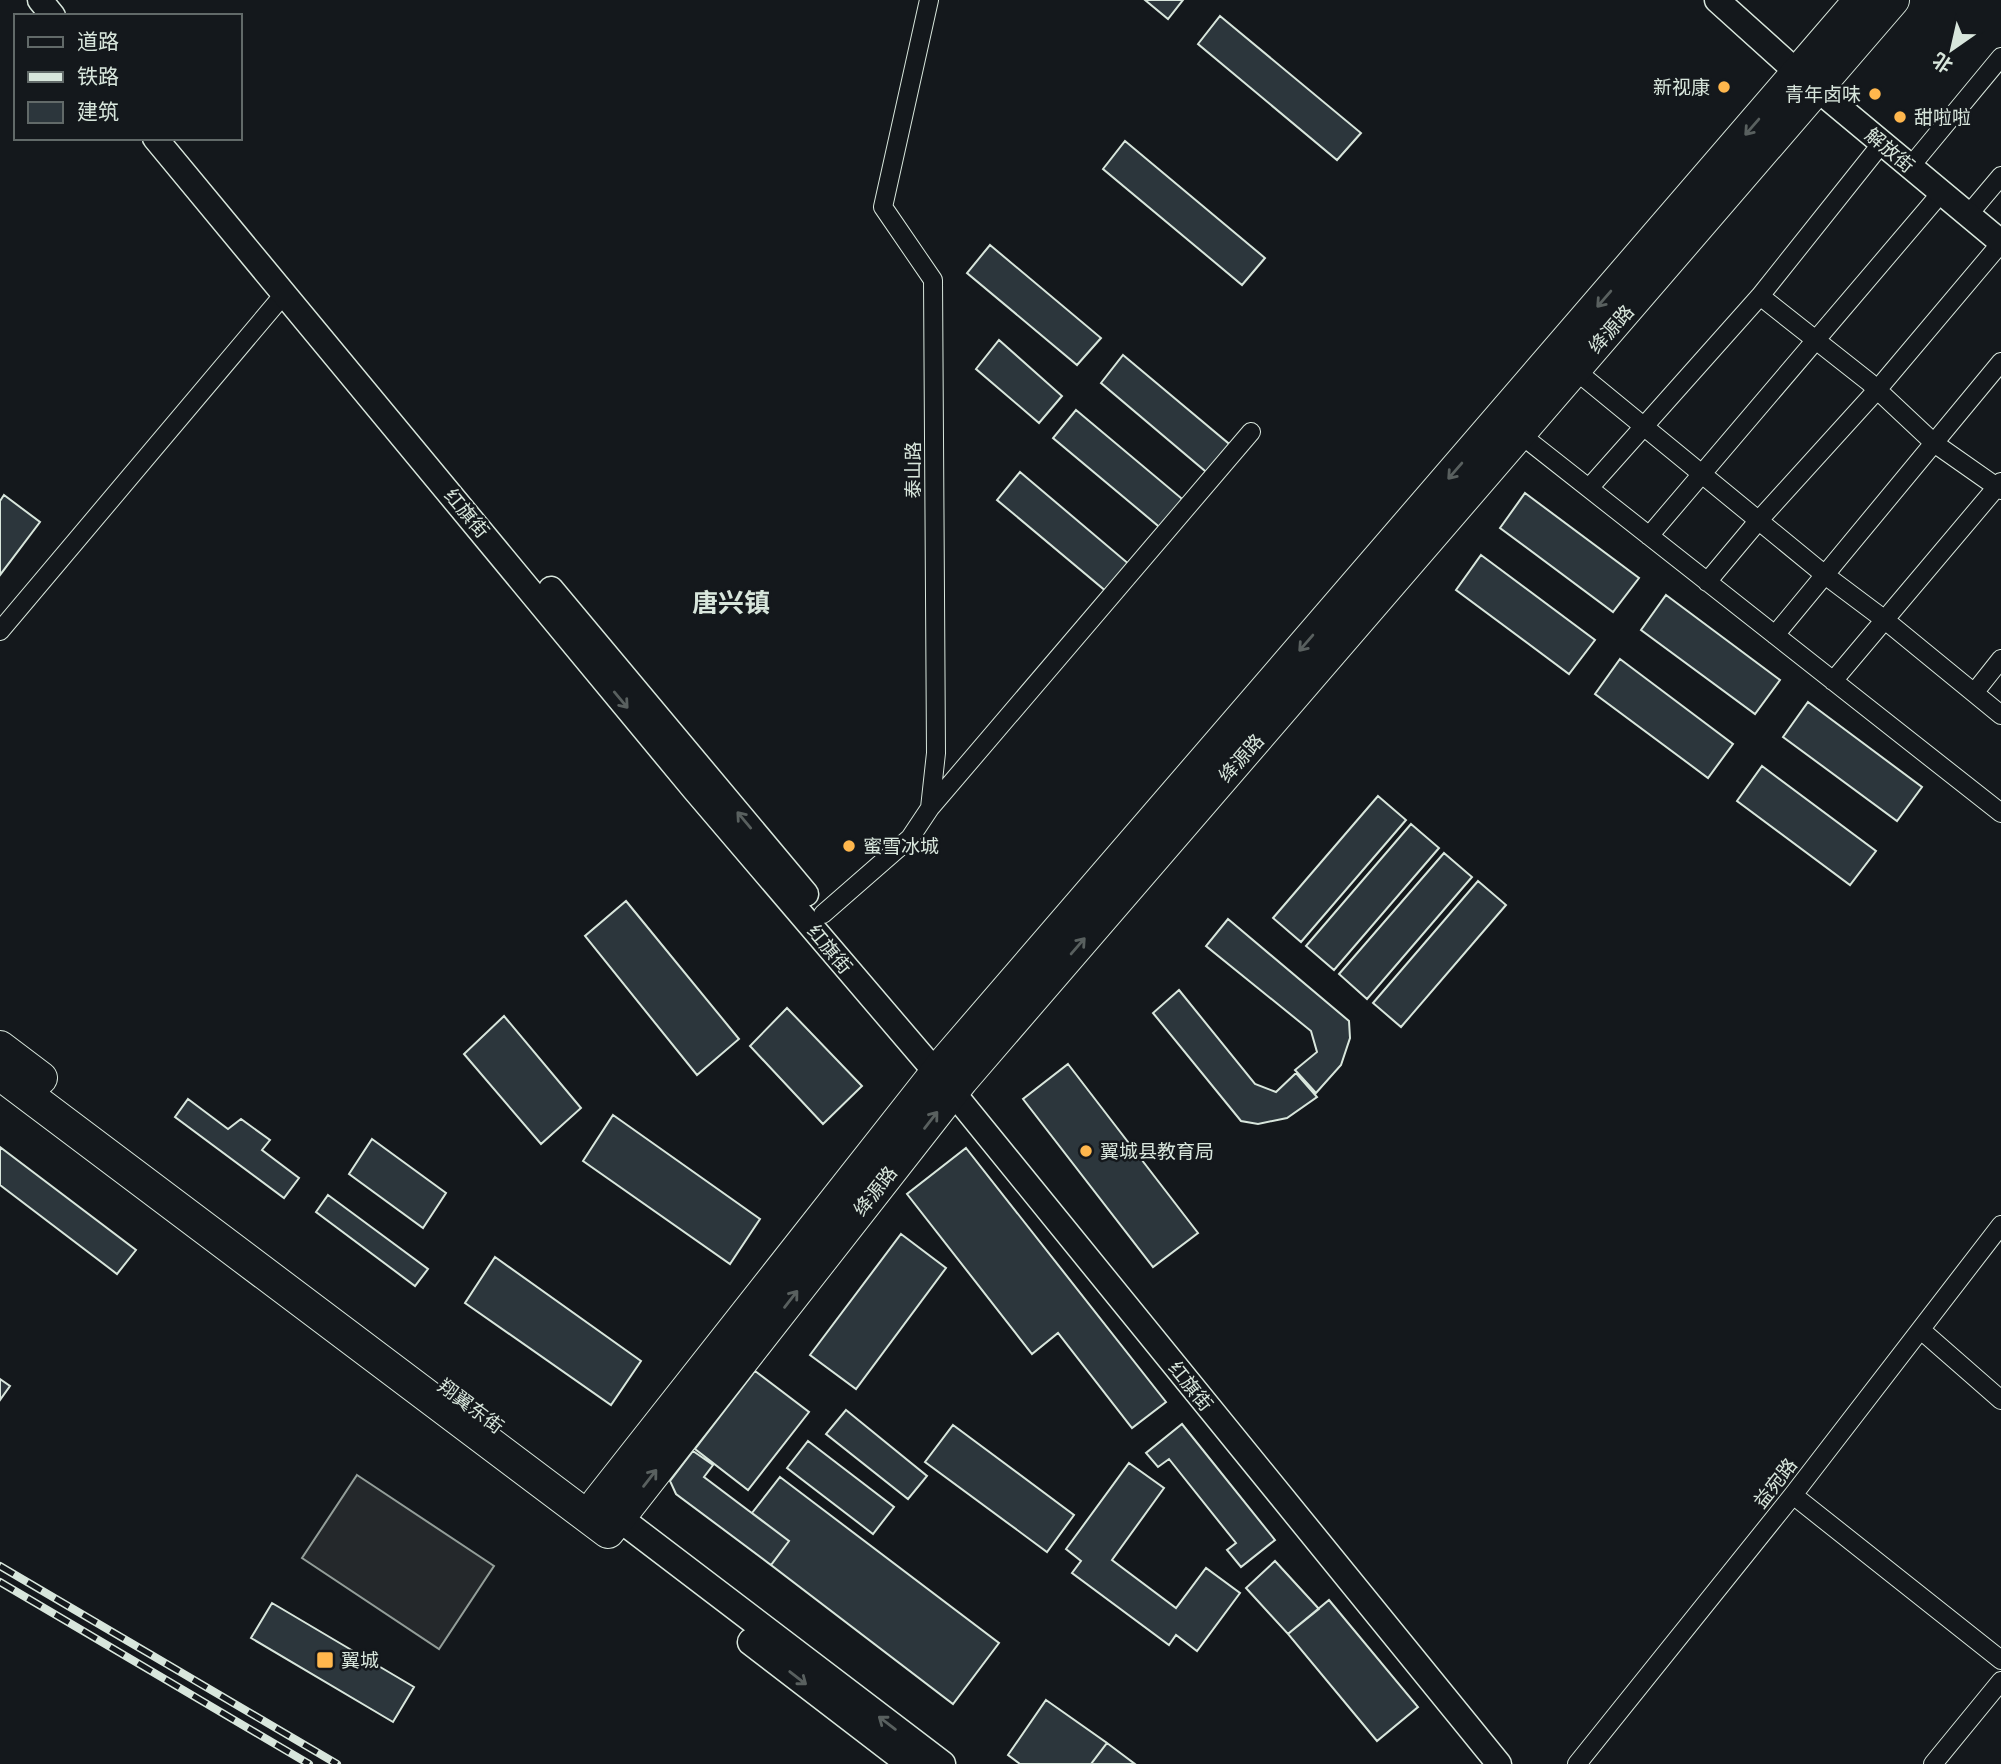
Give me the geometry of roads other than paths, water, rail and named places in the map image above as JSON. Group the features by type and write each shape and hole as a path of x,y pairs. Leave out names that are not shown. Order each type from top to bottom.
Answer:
{"highway":[{"name":"绛源路","path":"949,1077 1575,370 1812,76 1860,0"},
{"name":"绛源路","path":"604,1518 949,1077 1812,76 1893,0"},
{"name":"翔翼东街","path":"0,1047 604,1518"},
{"name":"翔翼东街","path":"0,1074 604,1518"}],"main road":[{"path":"40,0 51,14"},
{"path":"60,0 71,14"},
{"name":"解放街","path":"1717,0 1812,76 1882,143 1914,161 1941,192 1973,210 2001,243"},
{"path":"1737,0 1812,76 1973,210 2001,225"},
{"name":"红旗街","path":"157,140 694,789 949,1077 1517,1764"},
{"name":"红旗街","path":"177,140 823,914 949,1077 1499,1764"},
{"name":"翔翼东街","path":"604,1518 910,1764"},
{"name":"翔翼东街","path":"604,1518 942,1764"}],"street":[{"name":"泰山路","path":"823,914 910,838 930,808 936,753 933,281 883,207 929,0"},
{"path":"1914,161 2001,57"},
{"path":"1588,488 1760,296 1882,143"},
{"path":"1973,210 2001,176"},
{"path":"1649,536 1941,192"},
{"path":"1707,582 1759,520 1877,390 2001,243"},
{"path":"0,631 285,293"},
{"path":"1760,296 1877,390 1934,443 2000,486 1833,681"},
{"path":"1775,635 2001,362"},
{"path":"1575,370 2001,715"},
{"path":"930,808 1251,432"},
{"path":"1520,434 2001,813"},
{"path":"1974,693 2001,659"},
{"name":"益宛路","path":"1577,1764 1793,1495 2001,1225"},
{"path":"1921,1330 2001,1400"},
{"path":"1793,1495 2001,1660"},
{"path":"1933,1764 2001,1681"}],"railway":[{"path":"0,1566 337,1764"},
{"path":"0,1582 309,1764"}],"place":[{"name":"新视康","path":"1724,87"},
{"name":"青年卤味","path":"1875,94"},
{"name":"甜啦啦","path":"1900,117"},
{"name":"蜜雪冰城","path":"849,846"},
{"name":"翼城县教育局","path":"1086,1151"},
{"name":"翼城","path":"325,1660"}],"district":[{"name":"唐兴镇","path":"731,603"}]}
